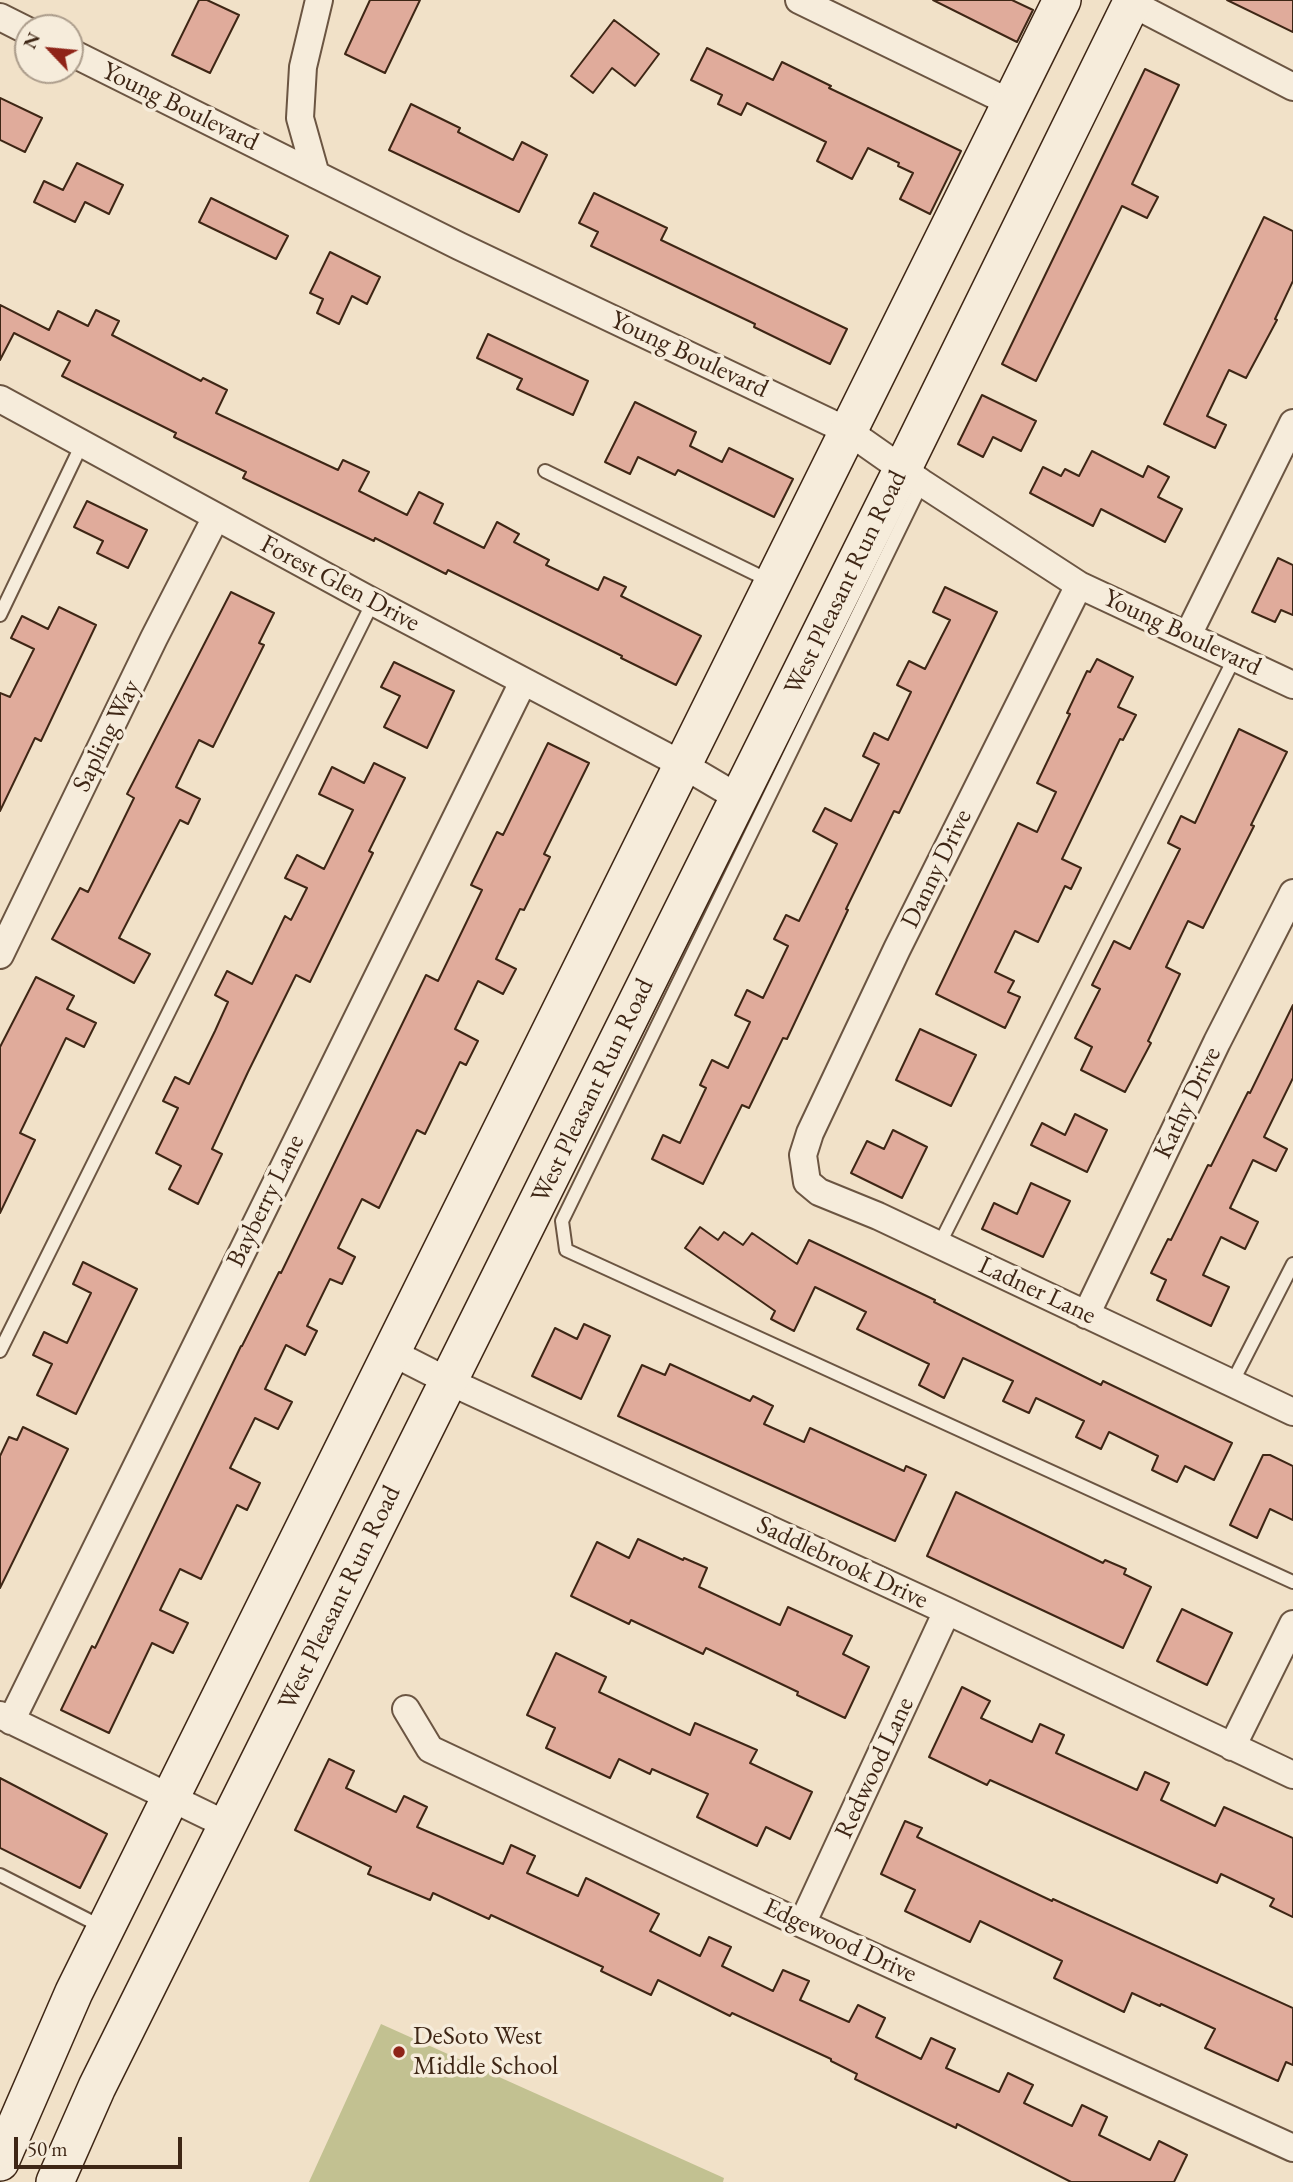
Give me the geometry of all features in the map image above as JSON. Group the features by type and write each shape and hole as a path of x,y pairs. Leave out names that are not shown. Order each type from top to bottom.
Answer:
{"main road":[{"path":"0,2162 105,1928 1062,0"},
{"name":"West Pleasant Run Road","path":"55,2182 97,2087 739,798 912,476 1132,2"}],"street":[{"path":"316,175 300,118 303,67 319,0"},
{"path":"799,0 1011,103"},
{"path":"1132,2 1293,87"},
{"name":"Young Boulevard","path":"84,59 316,175 848,431 1079,585 1293,685"},
{"name":"Forest Glen Drive","path":"0,399 739,798"},
{"path":"1188,635 1293,423"},
{"name":"Sapling Way","path":"0,955 216,517"},
{"name":"Danny Drive","path":"803,1155 810,1133 897,949 1079,585"},
{"name":"Bayberry Lane","path":"5,1718 523,682"},
{"name":"Kathy Drive","path":"1086,1315 1217,1042 1293,893"},
{"name":"Ladner Lane","path":"803,1155 807,1182 819,1192 878,1216 1293,1412"},
{"name":"Saddlebrook Drive","path":"391,1352 1293,1775"},
{"name":"Redwood Lane","path":"802,1924 947,1611"},
{"path":"1232,1747 1293,1624"},
{"name":"Edgewood Drive","path":"406,1709 430,1749 802,1924 1293,2148"},
{"path":"5,1718 227,1825"}],"lane":[{"path":"0,615 82,444"},
{"path":"545,471 773,583"},
{"path":"912,476 562,1222 566,1250 1293,1582"},
{"path":"0,1350 373,602"},
{"path":"939,1245 1235,657"},
{"path":"1232,1383 1293,1264"},
{"path":"0,1875 105,1928"}],"shaded area":[{"path":"381,2024 724,2178 723,2182 309,2182"}],"building":[{"path":"199,0 207,0 239,15 210,73 172,55"},
{"path":"370,0 420,0 385,73 345,54"},
{"path":"933,0 1012,0 1033,10 1017,42"},
{"path":"1227,0 1293,0 1293,32"},
{"path":"614,20 659,54 635,86 612,68 593,93 571,76"},
{"path":"707,48 773,80 782,62 831,86 829,88 961,151 930,214 900,199 913,173 898,166 899,163 868,148 852,179 817,161 826,142 747,103 741,115 718,104 722,95 691,80"},
{"path":"1145,69 1179,85 1132,184 1158,197 1147,218 1122,206 1036,381 1002,364"},
{"path":"0,98 42,118 25,152 0,140"},
{"path":"411,104 460,128 458,132 513,160 522,142 547,155 519,212 389,150"},
{"path":"77,163 123,185 109,214 85,202 75,222 34,202 44,181 63,190"},
{"path":"594,193 667,228 661,240 847,329 830,364 754,327 755,324 591,246 598,232 579,223"},
{"path":"211,198 288,236 276,259 199,222"},
{"path":"1264,217 1293,231 1293,281 1275,319 1277,320 1246,378 1229,370 1207,416 1226,425 1215,448 1164,424"},
{"path":"330,252 380,277 367,304 352,296 339,324 317,313 323,299 310,293"},
{"path":"0,305 49,330 58,311 88,326 96,310 119,321 112,335 201,381 203,378 227,390 216,413 338,470 343,460 369,472 359,491 407,515 419,492 443,504 434,523 484,548 497,522 519,534 514,542 549,560 546,565 598,590 604,577 626,587 621,596 701,636 676,685 448,570 446,574 375,538 374,541 243,478 246,472 174,437 176,433 62,376 70,361 14,333 0,360"},
{"path":"488,334 588,381 573,415 517,389 522,379 477,358"},
{"path":"982,395 1036,421 1021,451 993,437 983,457 958,444"},
{"path":"635,402 696,432 690,446 722,462 729,448 793,479 774,517 678,470 675,475 638,457 630,474 605,462"},
{"path":"1092,451 1143,477 1148,466 1169,477 1158,497 1182,509 1165,542 1101,509 1093,526 1030,493 1043,467 1061,476 1065,469 1079,476"},
{"path":"87,501 147,530 128,568 97,553 103,541 74,527"},
{"path":"1278,558 1293,565 1293,615 1281,610 1275,622 1252,612"},
{"path":"945,587 997,612 899,813 894,811 787,1039 783,1038 749,1108 742,1105 703,1184 652,1159 663,1135 680,1143 706,1088 700,1085 712,1060 728,1068 750,1022 735,1015 747,990 763,998 788,946 774,939 786,915 799,921 837,844 813,831 825,808 851,821 879,764 863,756 874,733 888,740 911,692 897,685 909,661 925,669 950,620 933,612"},
{"path":"231,592 274,613 259,643 264,645 213,747 199,740 176,787 200,799 188,824 180,820 119,938 150,954 134,983 52,939 80,888 88,892 134,798 127,794"},
{"path":"59,607 96,625 41,741 35,738 0,811 0,693 10,697 34,649 11,638 22,616 48,629"},
{"path":"1097,659 1133,677 1118,707 1136,715 1123,740 1120,739 1062,859 1081,868 1071,889 1065,886 1038,942 1015,931 995,972 1014,981 1008,992 1020,997 1005,1028 936,994 1018,823 1037,832 1056,792 1037,783 1087,671 1090,672"},
{"path":"394,662 454,691 427,748 384,727 400,696 381,687"},
{"path":"1239,729 1287,752 1203,928 1188,921 1166,967 1180,974 1148,1041 1151,1043 1125,1092 1081,1070 1092,1047 1075,1038 1100,989 1092,985 1114,941 1130,949 1180,849 1168,843 1181,816 1195,823"},
{"path":"548,743 589,763 544,854 550,857 524,910 520,909 496,959 516,969 503,994 478,981 455,1029 478,1041 466,1065 460,1062 425,1134 417,1130 379,1208 362,1199 338,1248 355,1257 342,1284 330,1279 307,1326 317,1331 305,1355 286,1345 265,1389 292,1402 278,1429 255,1418 230,1468 260,1483 247,1510 237,1505 201,1579 180,1569 160,1610 188,1623 173,1653 152,1643 109,1733 61,1710 92,1646 95,1648 241,1346 279,1272 281,1273 426,975 438,981 482,890 471,885 497,832 503,835"},
{"path":"374,763 405,778 369,851 373,853 310,982 296,975 248,1072 212,1149 222,1154 198,1204 169,1189 181,1166 156,1153 178,1108 163,1101 175,1077 189,1084 228,1002 215,995 227,971 252,984 285,916 291,920 307,888 285,878 297,855 324,869 353,810 319,794 332,767 364,783"},
{"path":"36,977 74,996 67,1009 96,1023 84,1047 66,1038 20,1133 35,1140 0,1213 0,1047"},
{"path":"1293,1005 1293,1078 1264,1137 1287,1149 1276,1171 1253,1160 1230,1208 1258,1222 1245,1249 1221,1237 1203,1275 1229,1287 1211,1326 1157,1300 1166,1280 1151,1273 1168,1239 1171,1240 1208,1165 1211,1166 1248,1092 1250,1093"},
{"path":"920,1029 976,1055 951,1106 896,1080"},
{"path":"1075,1114 1107,1130 1087,1172 1031,1145 1042,1123 1065,1135"},
{"path":"893,1130 927,1147 902,1198 851,1173 867,1141 884,1149"},
{"path":"1031,1183 1070,1201 1043,1257 982,1229 994,1203 1017,1214"},
{"path":"700,1227 718,1240 724,1232 743,1245 752,1233 797,1264 809,1240 935,1300 934,1302 1101,1385 1103,1381 1232,1443 1214,1480 1185,1466 1177,1482 1152,1470 1158,1456 1109,1432 1101,1449 1076,1437 1084,1421 1036,1398 1029,1413 1003,1401 1013,1381 963,1358 944,1398 919,1385 929,1364 857,1329 866,1312 815,1287 794,1331 771,1319 775,1311 685,1248"},
{"path":"83,1262 137,1289 76,1414 37,1395 52,1364 33,1355 44,1332 67,1343 91,1293 73,1284"},
{"path":"584,1324 610,1336 581,1399 532,1376 555,1328 577,1339"},
{"path":"670,1364 750,1401 753,1396 773,1406 764,1424 804,1442 810,1428 904,1471 906,1466 926,1475 895,1541 618,1416 642,1365 665,1375"},
{"path":"23,1427 68,1449 0,1588 0,1456 9,1437 17,1440"},
{"path":"1263,1455 1270,1455 1293,1466 1293,1520 1270,1509 1257,1538 1230,1525"},
{"path":"956,1492 1103,1563 1105,1560 1126,1569 1124,1574 1151,1587 1123,1648 927,1556"},
{"path":"638,1539 707,1568 699,1587 780,1625 788,1607 852,1636 843,1654 869,1667 845,1718 706,1648 703,1654 631,1620 629,1624 571,1596 597,1542 629,1558"},
{"path":"1182,1609 1232,1633 1207,1685 1157,1661"},
{"path":"556,1653 606,1677 599,1692 690,1735 695,1723 757,1750 750,1763 812,1792 790,1839 766,1827 757,1846 697,1817 708,1794 652,1769 650,1774 619,1759 610,1778 546,1748 555,1728 527,1715"},
{"path":"962,1687 990,1701 981,1718 1032,1742 1040,1724 1064,1735 1056,1753 1137,1790 1145,1772 1169,1783 1161,1800 1215,1826 1224,1807 1293,1838 1293,1917 1270,1906 1274,1899 1221,1874 1217,1883 990,1780 987,1785 929,1757"},
{"path":"329,1759 354,1771 346,1788 396,1812 404,1796 427,1807 417,1827 503,1864 511,1845 535,1856 527,1873 578,1896 586,1878 659,1914 650,1931 700,1956 709,1937 731,1947 722,1966 773,1991 783,1970 809,1981 800,2000 849,2022 858,2005 885,2018 876,2037 921,2059 931,2038 955,2049 946,2068 999,2092 1008,2073 1033,2085 1024,2103 1072,2126 1082,2105 1107,2117 1099,2135 1150,2160 1159,2141 1187,2155 1174,2182 1071,2182 957,2124 956,2128 855,2079 857,2074 831,2059 732,2013 730,2016 658,1980 651,1995 601,1971 603,1967 491,1915 489,1919 433,1893 430,1900 368,1874 371,1867 295,1830"},
{"path":"0,1778 107,1834 80,1888 0,1848"},
{"path":"905,1821 922,1828 917,1837 1052,1901 1053,1899 1293,2008 1293,2065 1286,2062 1278,2081 1205,2048 1215,2029 1132,1993 1124,2012 1054,1978 1062,1961 980,1921 970,1942 905,1911 915,1890 881,1874"}],"place":[{"name":"DeSoto West Middle School","path":"399,2052"}]}
